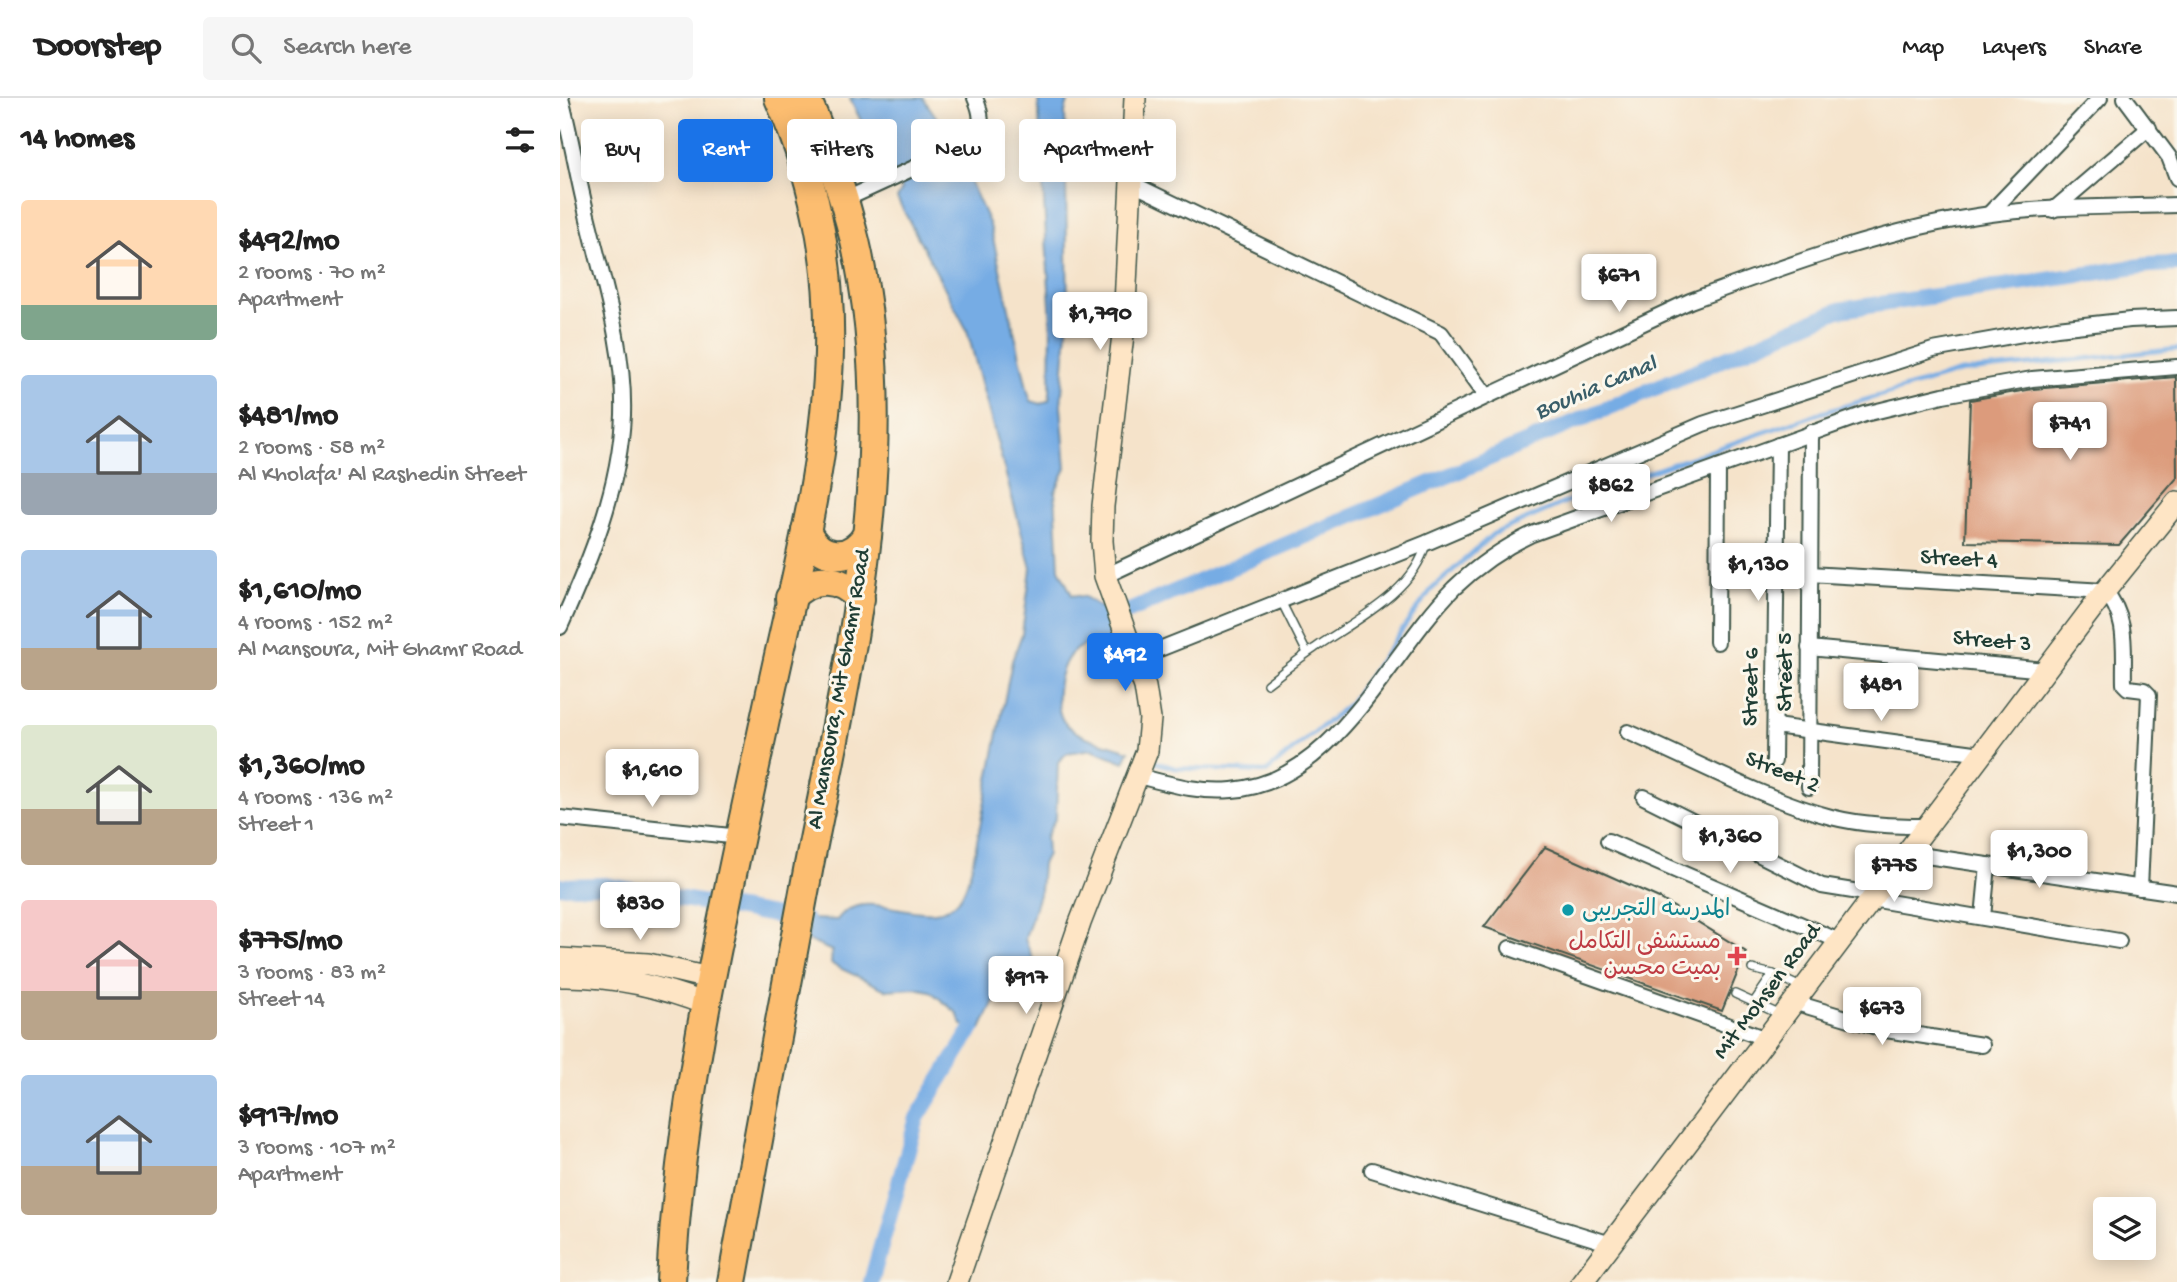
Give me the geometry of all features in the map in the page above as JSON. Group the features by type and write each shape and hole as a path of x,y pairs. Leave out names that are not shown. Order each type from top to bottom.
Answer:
{"highway":[{"path":"671,1282 687,1121 738,847 806,530 827,408 831,311 817,213 779,98"},
{"name":"Al Mansoura, Mit Ghamr Road","path":"732,1282 860,599 867,535 874,421 873,376 863,287 844,200 806,98"},
{"path":"806,530 816,547 835,555 854,551 867,535"},
{"path":"790,598 798,589 820,580 843,584 860,599"}],"main road":[{"path":"1134,119 1135,98"},
{"path":"957,1282 1080,923 1142,765 1149,705 1137,658 1105,576 1103,506 1124,326 1129,182"},
{"name":"Mit Mohsen Road","path":"1582,1282 1764,1038 2105,591 2177,502"},
{"path":"560,959 648,964 712,982"},
{"path":"560,976 587,975 646,984 712,982"}],"street":[{"path":"560,627 594,547 607,505 621,441 623,414 617,334 561,98"},
{"path":"844,200 975,140 980,131 981,111 975,98"},
{"path":"1989,214 2100,98"},
{"path":"2125,98 2173,154 2177,178"},
{"path":"2053,210 2149,128"},
{"path":"1129,182 1441,333 1487,396"},
{"path":"1105,576 1690,301 1764,273 1817,255 1989,214 2177,205"},
{"path":"1137,658 1426,542 1703,424 1933,349 2057,328 2177,318"},
{"path":"1142,765 1208,791 1257,786 1284,775 1330,740 1443,601 1467,576 1504,548 1532,534 1865,414 2032,379 2177,366"},
{"name":"Street 5","path":"1808,787 1811,432"},
{"name":"Street 6","path":"1774,761 1777,445"},
{"path":"1717,642 1718,467"},
{"name":"Street 4","path":"1810,574 2105,591"},
{"path":"2105,591 2118,608 2124,629 2125,686 2144,690 2149,695 2140,888"},
{"name":"Street 3","path":"1809,648 2046,670"},
{"path":"1775,726 1982,754"},
{"name":"Street 2","path":"1628,732 1820,814 1862,823 1927,826"},
{"path":"1644,797 1822,886 2119,940"},
{"path":"560,818 738,847"},
{"path":"1608,841 1839,941"},
{"path":"1906,853 2177,893"},
{"path":"1983,917 1988,865"},
{"path":"1510,947 1764,1038"},
{"path":"1793,1002 1886,1030 1982,1045"},
{"path":"1372,1170 1611,1244"}],"lane":[{"path":"1267,684 1307,653 1359,622 1374,609 1413,570 1426,542"},
{"path":"1280,601 1307,653"},
{"path":"1752,969 1773,974 1793,1002"},
{"path":"1753,1003 1773,974"},
{"path":"1735,995 1753,1003 1793,1002"}],"water":[{"path":"850,98 923,98 938,119 911,119 911,182 970,182 990,225 1028,392 1031,401 1041,404 1049,400 1050,394 1051,323 1043,182 1066,182 1068,317 1061,406 1066,468 1055,492 1059,569 1072,595 1085,597 1102,608 1106,606 1118,646 1089,644 1073,652 1062,670 1058,704 1060,714 1069,728 1094,740 1129,751 1124,762 1092,749 1067,753 1058,762 1056,817 1046,837 1047,854 1042,864 1040,891 1025,939 1033,959 1023,975 997,995 981,1029 962,1025 957,1013 930,991 915,988 886,990 831,964 832,951 807,940 811,919 837,920 848,910 861,905 924,912 939,911 952,906 960,897 973,862 1012,661 1022,634 1031,568 967,330 897,198 902,189 897,178 897,119 860,119"},
{"path":"1038,98 1069,98 1065,119 1039,119"}],"building":[{"path":"2176,377 2177,478 2119,545 1965,542 1970,400 2033,389"},
{"path":"1545,847 1659,898 1746,952 1722,1011 1484,927"}],"waterway":[{"name":"Bouhia Canal","path":"1110,619 1839,310 2149,265 2177,264"},
{"path":"1149,760 1175,768 1266,772 1348,705 1431,590 1493,534 1575,498 1814,415 1960,372 2177,349"},
{"path":"560,886 605,885 806,921"},
{"path":"871,1282 917,1118 973,1027 976,1006"}],"place":[{"name":"المدرسه التجريبى","path":"1568,910"},
{"name":"مستشفى التكامل بميت محسن","path":"1737,956"}]}
